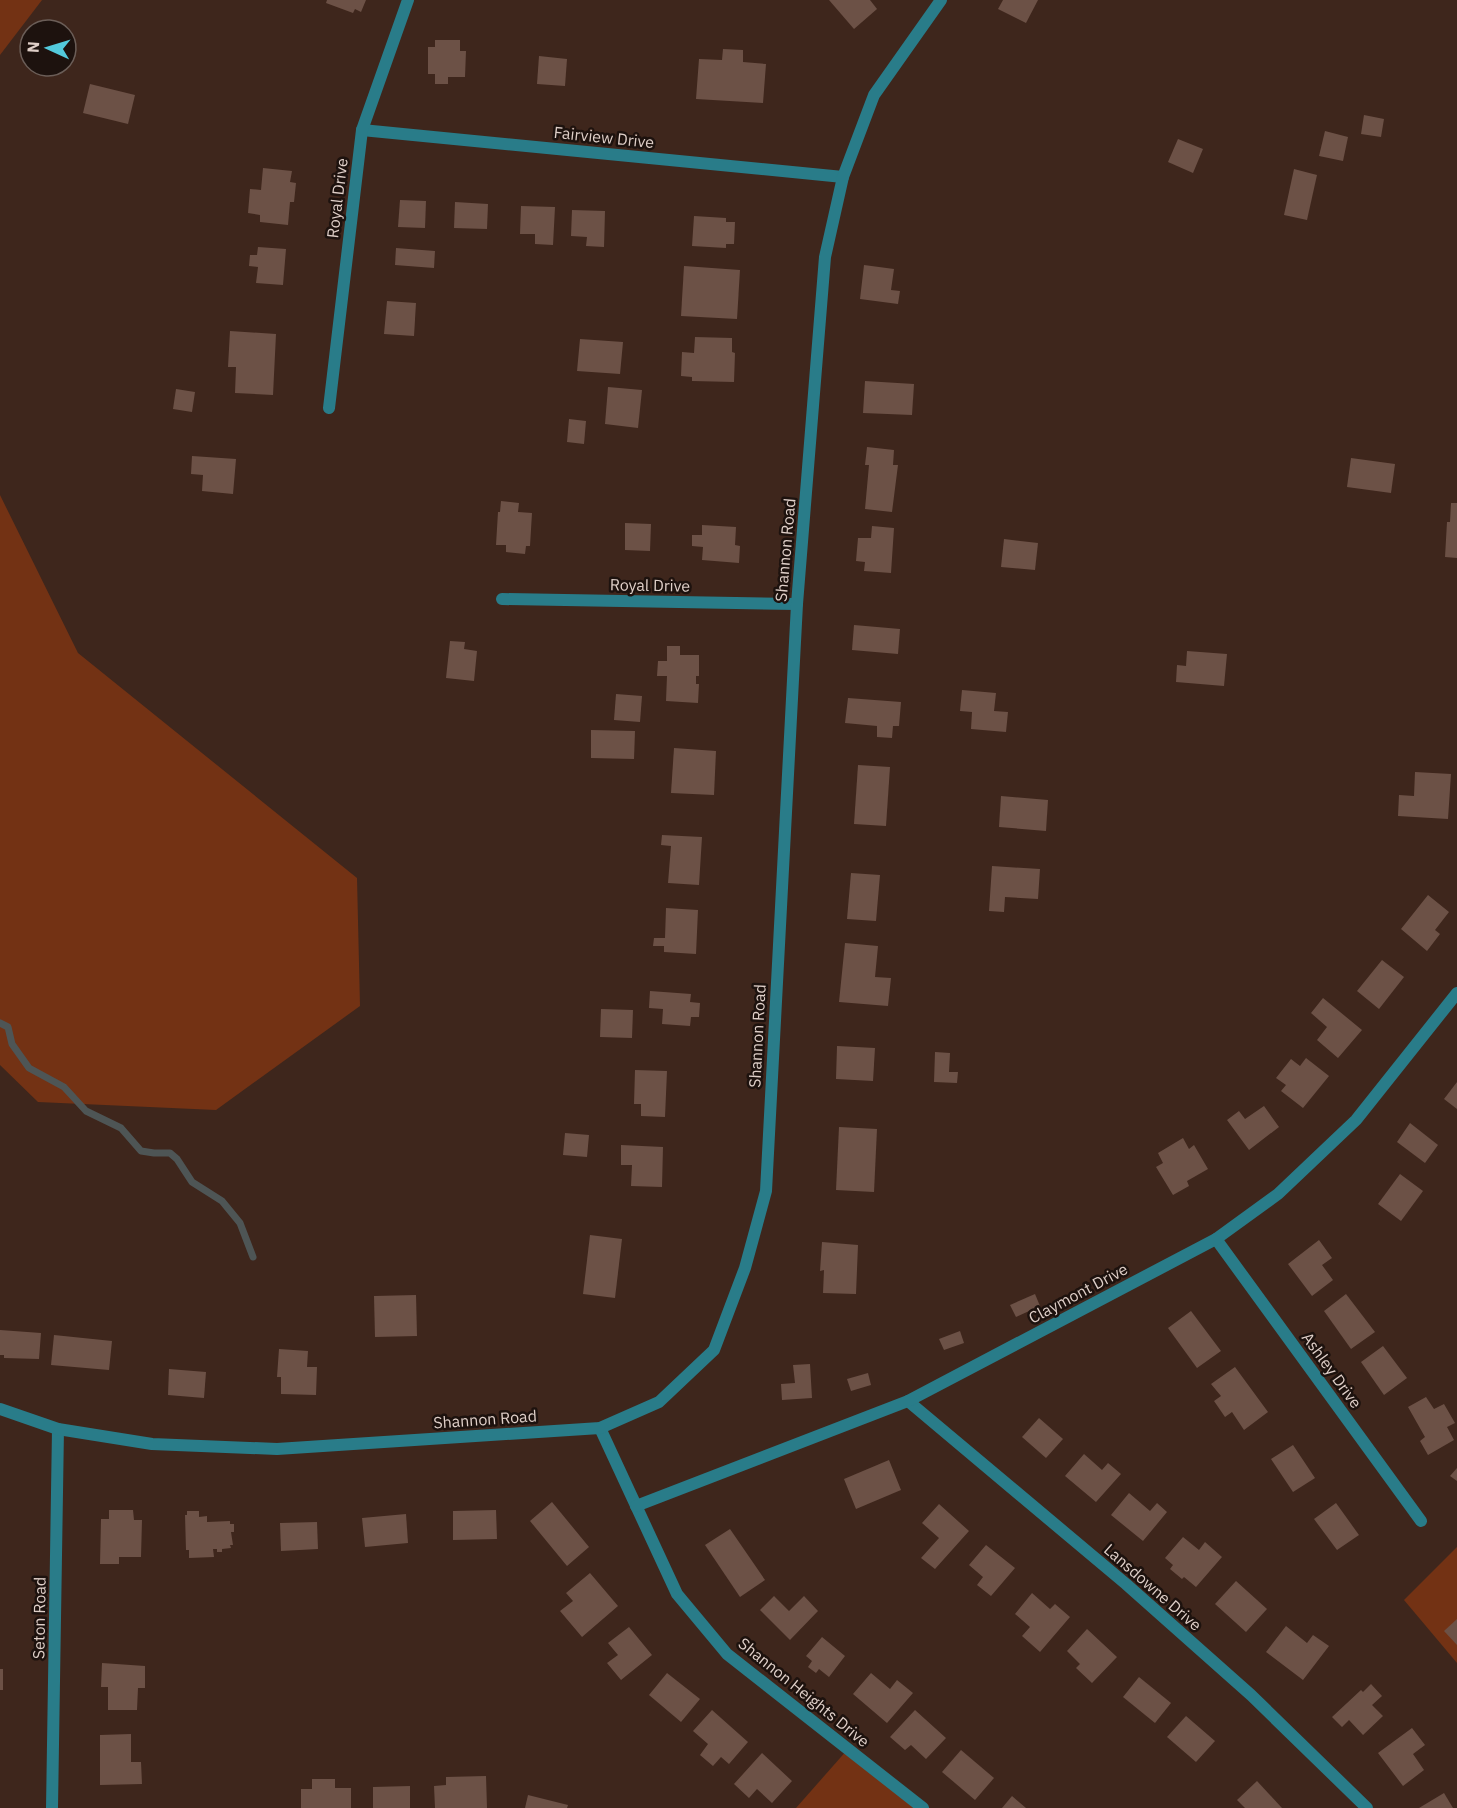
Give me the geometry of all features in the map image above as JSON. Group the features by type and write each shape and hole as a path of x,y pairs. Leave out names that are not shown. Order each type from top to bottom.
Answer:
{"street":[{"name":"Royal Drive","path":"329,408 362,130 408,0"},
{"name":"Shannon Road","path":"0,1409 58,1429 152,1444 277,1449 600,1428 659,1402 714,1350 745,1268 766,1191 797,604 825,257 843,177 874,95 941,0"},
{"name":"Fairview Drive","path":"362,130 843,177"},
{"name":"Royal Drive","path":"502,599 797,604"},
{"name":"Claymont Drive","path":"636,1506 908,1401 1216,1239 1278,1194 1356,1120 1457,993"},
{"name":"Ashley Drive","path":"1216,1239 1421,1521"},
{"name":"Lansdowne Drive","path":"908,1401 1135,1592 1251,1695 1367,1808"},
{"name":"Shannon Heights Drive","path":"600,1428 678,1594 727,1654 923,1808"},
{"name":"Seton Road","path":"52,1808 58,1429"}],"shaded area":[{"path":"0,0 42,0 28,18 18,18 18,31 0,55"},
{"path":"0,495 78,653 357,878 360,1006 216,1110 38,1102 0,1065"},
{"path":"1457,1547 1457,1663 1404,1600"},
{"path":"848,1749 923,1808 796,1808"}],"building":[{"path":"327,0 366,0 361,12 355,9 353,13 326,3"},
{"path":"829,0 870,0 877,9 854,29"},
{"path":"1003,0 1038,0 1026,23 998,9"},
{"path":"435,40 460,40 460,51 466,51 465,77 448,77 448,84 435,84 435,74 428,74 428,47 435,47"},
{"path":"723,49 743,50 743,62 766,64 763,103 696,99 699,59 722,60"},
{"path":"539,56 567,59 565,86 537,84"},
{"path":"90,84 135,95 128,124 83,113"},
{"path":"1364,115 1384,119 1381,137 1361,134"},
{"path":"1325,131 1348,137 1343,161 1319,156"},
{"path":"1178,139 1203,149 1193,173 1168,162"},
{"path":"263,168 292,171 290,182 296,183 294,202 290,202 288,225 260,222 260,215 248,213 250,189 261,190"},
{"path":"1294,169 1317,175 1307,220 1284,215"},
{"path":"400,200 426,201 425,228 398,227"},
{"path":"455,202 488,204 487,229 454,228"},
{"path":"521,206 555,207 553,245 535,244 535,234 520,234"},
{"path":"572,210 605,211 604,247 586,246 587,237 571,236"},
{"path":"694,216 726,218 726,222 735,222 734,244 726,244 726,248 692,246"},
{"path":"258,247 286,249 283,285 256,283 258,267 249,266 250,255 257,255"},
{"path":"396,248 435,251 434,268 395,265"},
{"path":"864,265 894,269 891,290 900,291 898,304 860,299"},
{"path":"684,266 740,270 737,319 681,316"},
{"path":"387,301 416,303 414,336 384,334"},
{"path":"230,331 276,334 273,395 235,393 236,367 228,367"},
{"path":"695,337 732,338 732,352 735,353 734,382 692,381 692,377 681,376 682,352 694,353"},
{"path":"580,339 623,342 620,374 577,371"},
{"path":"865,381 914,384 912,415 863,413"},
{"path":"608,387 642,390 638,428 605,424"},
{"path":"176,389 195,392 192,412 173,409"},
{"path":"569,419 586,421 584,444 567,442"},
{"path":"867,447 894,450 893,465 898,465 892,512 865,509 869,465 865,465"},
{"path":"192,456 236,459 233,494 202,491 203,475 191,474"},
{"path":"1351,458 1395,464 1391,493 1347,487"},
{"path":"501,501 519,503 518,512 532,513 530,546 526,546 525,554 506,552 506,545 496,545"},
{"path":"1451,503 1457,503 1457,558 1445,557 1447,522 1450,522"},
{"path":"625,523 651,524 650,551 625,550"},
{"path":"702,525 736,527 735,545 740,546 739,563 702,560 703,547 692,546 692,535 702,535"},
{"path":"872,526 894,528 891,573 864,571 865,562 856,561 858,538 871,538"},
{"path":"1004,539 1038,543 1035,570 1001,567"},
{"path":"854,625 900,629 898,654 852,650"},
{"path":"450,641 465,642 464,649 477,651 474,681 446,678"},
{"path":"667,646 680,646 680,655 699,655 699,676 696,676 696,684 699,684 698,703 666,701 667,676 657,676 658,661 667,661"},
{"path":"1187,651 1227,654 1224,686 1176,682 1177,665 1186,666"},
{"path":"962,690 996,693 994,711 1008,712 1006,732 971,729 972,712 960,711"},
{"path":"616,694 642,696 640,722 614,720"},
{"path":"848,698 901,702 899,726 893,726 892,738 877,737 877,726 845,723"},
{"path":"591,730 635,731 634,759 591,758"},
{"path":"674,748 716,751 714,795 671,793"},
{"path":"858,765 890,767 886,826 854,824"},
{"path":"1415,772 1451,774 1448,819 1398,816 1399,795 1414,796"},
{"path":"1001,796 1048,800 1046,831 999,827"},
{"path":"662,835 702,837 699,885 668,883 671,846 661,845"},
{"path":"992,866 1040,869 1038,899 1005,897 1004,912 989,911"},
{"path":"851,873 880,875 876,921 847,919"},
{"path":"1428,895 1449,912 1435,930 1440,934 1427,951 1401,929"},
{"path":"666,908 698,910 696,954 664,952 664,946 653,946 654,938 665,938"},
{"path":"845,943 878,946 875,977 891,978 888,1006 839,1002"},
{"path":"1382,960 1404,977 1379,1009 1357,991"},
{"path":"650,991 691,994 690,1002 700,1003 699,1017 691,1017 690,1026 662,1024 663,1009 649,1008"},
{"path":"1323,998 1362,1030 1338,1058 1317,1040 1327,1027 1311,1013"},
{"path":"601,1009 633,1010 632,1038 600,1037"},
{"path":"837,1046 875,1048 873,1081 836,1079"},
{"path":"935,1052 950,1053 949,1072 958,1072 957,1083 934,1082"},
{"path":"1306,1058 1329,1076 1303,1108 1281,1091 1286,1085 1276,1078 1291,1059 1300,1066"},
{"path":"635,1070 667,1071 665,1117 641,1116 641,1104 634,1104"},
{"path":"1457,1082 1457,1109 1444,1099"},
{"path":"1264,1106 1279,1127 1249,1150 1227,1120 1239,1111 1245,1119"},
{"path":"1410,1123 1438,1145 1425,1163 1397,1142"},
{"path":"839,1127 877,1129 874,1192 836,1190"},
{"path":"565,1133 589,1135 587,1157 563,1155"},
{"path":"1183,1138 1189,1149 1194,1145 1208,1169 1187,1181 1189,1186 1173,1195 1156,1167 1163,1163 1158,1153"},
{"path":"621,1145 663,1147 662,1187 631,1186 632,1165 621,1165"},
{"path":"1400,1174 1423,1191 1401,1221 1378,1204"},
{"path":"590,1235 622,1239 615,1298 583,1294"},
{"path":"1319,1240 1332,1258 1322,1265 1333,1280 1312,1296 1288,1264"},
{"path":"822,1242 858,1245 856,1294 823,1293 824,1270 820,1271"},
{"path":"1035,1294 1040,1306 1016,1317 1010,1305"},
{"path":"1346,1294 1375,1332 1351,1349 1324,1311"},
{"path":"416,1295 417,1336 375,1337 374,1296"},
{"path":"1191,1311 1221,1351 1197,1368 1168,1328"},
{"path":"0,1330 41,1333 39,1359 4,1358 4,1355 0,1355"},
{"path":"960,1331 964,1343 944,1350 939,1339"},
{"path":"54,1335 112,1341 109,1370 51,1365"},
{"path":"1383,1346 1407,1378 1384,1395 1361,1362"},
{"path":"279,1349 308,1351 307,1367 317,1367 316,1395 281,1394 281,1377 277,1377"},
{"path":"810,1364 812,1398 782,1400 781,1384 795,1383 793,1365"},
{"path":"1235,1367 1268,1412 1244,1430 1232,1412 1225,1417 1214,1401 1221,1396 1211,1384"},
{"path":"169,1369 206,1372 204,1398 168,1395"},
{"path":"868,1373 871,1385 851,1391 847,1379"},
{"path":"1426,1397 1434,1409 1444,1404 1455,1423 1447,1427 1454,1440 1428,1455 1420,1441 1425,1437 1408,1407"},
{"path":"1039,1418 1063,1439 1046,1458 1022,1437"},
{"path":"1293,1445 1315,1478 1293,1492 1271,1459"},
{"path":"1084,1454 1102,1470 1108,1463 1121,1474 1096,1502 1065,1476"},
{"path":"889,1460 901,1490 856,1509 844,1479"},
{"path":"1457,1468 1457,1481 1450,1476"},
{"path":"1129,1493 1150,1511 1157,1503 1167,1512 1143,1541 1111,1515"},
{"path":"552,1502 589,1547 567,1566 530,1521"},
{"path":"1336,1503 1359,1535 1337,1550 1314,1519"},
{"path":"939,1504 969,1531 935,1569 921,1558 939,1538 922,1523"},
{"path":"109,1510 133,1510 134,1520 142,1520 141,1557 119,1557 119,1564 100,1564 101,1519 109,1519"},
{"path":"496,1510 497,1539 453,1540 453,1511"},
{"path":"187,1511 199,1511 199,1517 207,1516 207,1522 230,1521 230,1524 234,1524 234,1532 231,1532 233,1545 230,1545 231,1548 222,1549 222,1552 213,1549 214,1557 189,1558 189,1550 186,1550 185,1515"},
{"path":"406,1514 408,1543 365,1547 362,1518"},
{"path":"317,1522 318,1549 281,1551 280,1523"},
{"path":"730,1529 765,1580 740,1597 705,1545"},
{"path":"1183,1537 1199,1550 1205,1542 1222,1557 1196,1587 1170,1569 1173,1565 1165,1558"},
{"path":"986,1545 1015,1568 991,1596 977,1585 983,1577 969,1565"},
{"path":"590,1573 618,1606 582,1637 560,1611 573,1601 566,1593"},
{"path":"1236,1581 1267,1609 1246,1632 1215,1604"},
{"path":"1032,1593 1050,1609 1055,1604 1070,1617 1040,1652 1022,1636 1030,1627 1015,1614"},
{"path":"774,1596 789,1611 804,1596 818,1611 790,1640 760,1610"},
{"path":"1457,1619 1457,1645 1444,1631"},
{"path":"1286,1626 1307,1643 1313,1635 1329,1646 1303,1680 1266,1652"},
{"path":"629,1627 652,1655 621,1680 607,1663 618,1655 608,1643"},
{"path":"1087,1629 1117,1657 1092,1683 1076,1668 1080,1664 1067,1651"},
{"path":"822,1637 845,1656 829,1677 819,1669 816,1673 808,1667 812,1661 806,1656"},
{"path":"102,1663 145,1666 145,1688 138,1688 137,1710 108,1710 108,1687 101,1687"},
{"path":"0,1669 3,1669 3,1690 0,1690"},
{"path":"667,1673 700,1699 681,1722 649,1695"},
{"path":"871,1673 890,1689 897,1680 913,1693 887,1723 853,1694"},
{"path":"1139,1677 1171,1703 1155,1723 1123,1697"},
{"path":"1371,1684 1382,1696 1372,1705 1383,1716 1363,1735 1349,1720 1342,1727 1332,1717 1361,1690 1363,1692"},
{"path":"712,1710 748,1742 729,1764 721,1757 713,1766 700,1755 708,1744 693,1731"},
{"path":"915,1710 946,1738 926,1759 911,1745 905,1750 890,1737"},
{"path":"1186,1716 1215,1741 1196,1762 1167,1737"},
{"path":"1412,1728 1425,1745 1413,1754 1424,1770 1403,1786 1378,1753"},
{"path":"131,1734 131,1762 141,1762 142,1784 100,1785 100,1735"},
{"path":"961,1750 994,1778 975,1800 942,1772"},
{"path":"762,1753 792,1781 772,1803 757,1789 749,1798 734,1784"},
{"path":"486,1776 487,1808 435,1808 434,1786 446,1785 446,1777"},
{"path":"312,1779 335,1779 335,1788 351,1788 351,1808 301,1808 301,1789 312,1789"},
{"path":"1257,1781 1282,1808 1245,1808 1237,1800"},
{"path":"410,1786 410,1808 373,1808 373,1787"},
{"path":"1444,1793 1453,1808 1419,1808"},
{"path":"528,1795 568,1805 567,1808 525,1808"},
{"path":"1012,1796 1026,1808 1002,1808"}],"waterway":[{"path":"0,1023 8,1027 12,1044 29,1068 64,1087 86,1111 121,1128 141,1151 170,1153 177,1159 192,1182 222,1201 240,1223 253,1257"}]}
